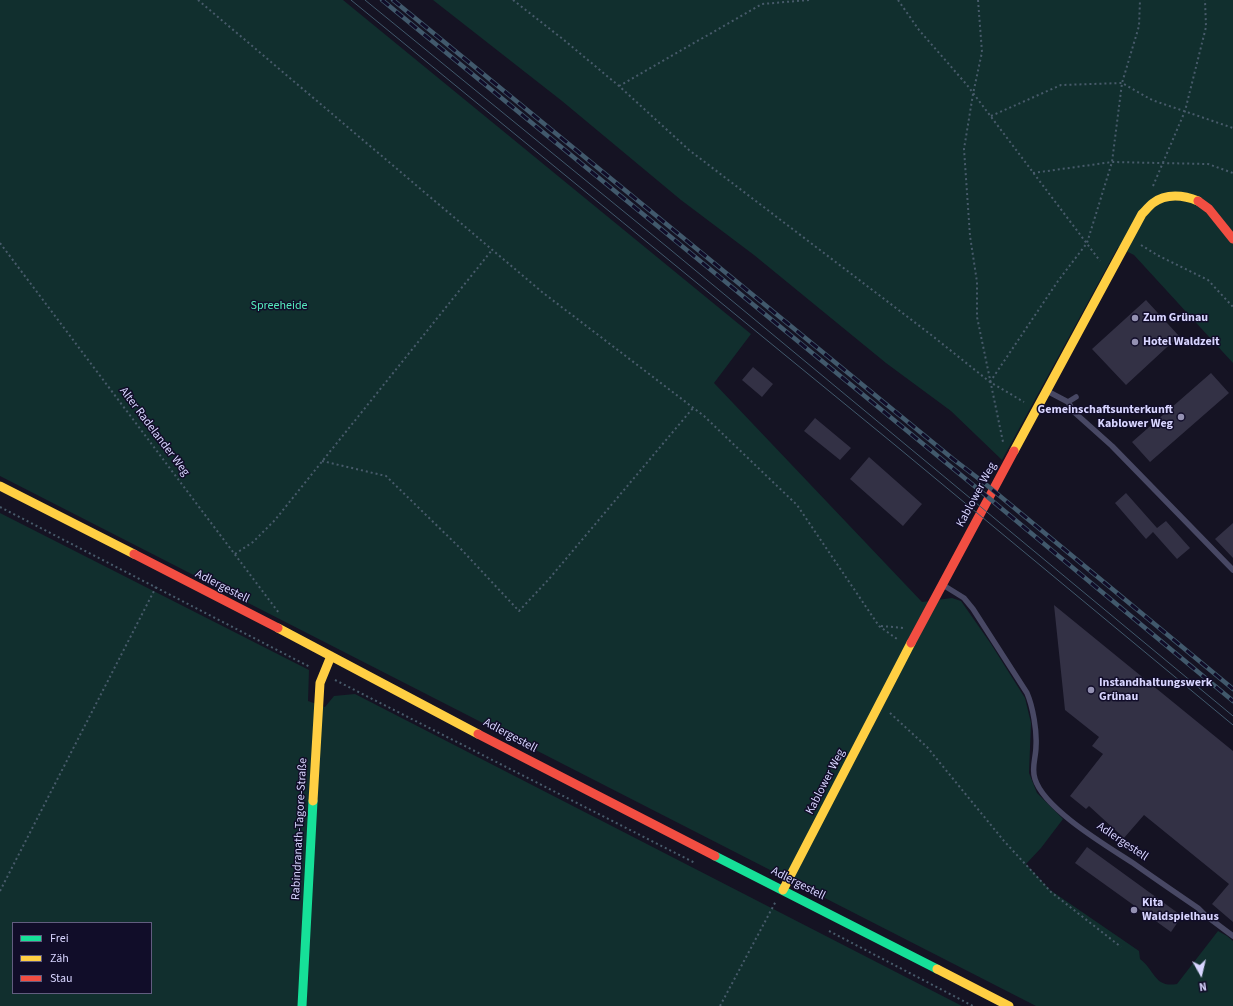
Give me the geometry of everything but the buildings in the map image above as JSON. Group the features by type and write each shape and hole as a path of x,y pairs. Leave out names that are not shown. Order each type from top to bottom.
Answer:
{"street":[{"name":"Kablower Weg","path":"783,890 919,628 1142,214 1156,200 1170,196 1193,198 1204,205 1233,238"},
{"name":"Adlergestell","path":"0,486 331,656 551,772 1009,1006"},
{"name":"Rabindranath-Tagore-Straße","path":"302,1006 320,691 323,673 331,656"}],"lane":[{"path":"1047,391 1068,402 1074,412 1112,446 1233,570"},
{"path":"1068,402 1076,397"},
{"name":"Adlergestell","path":"943,585 964,598 973,609 1027,693 1032,707 1036,747 1033,768 1034,778 1040,790 1048,800 1080,828 1198,908 1233,936"}],"path":[{"path":"198,0 542,292 704,416 797,506 880,626 909,648"},
{"path":"513,0 619,86 689,150 930,334 990,382 1036,410"},
{"path":"619,86 762,4 809,0"},
{"path":"898,0 920,30 973,94 1088,243 1102,264 1111,271"},
{"path":"978,0 982,52 964,149 970,236 977,282 977,317 1004,445 1011,456"},
{"path":"990,382 1058,281 1088,243 1112,162 1122,83 1139,26 1140,0"},
{"path":"1163,163 1185,111 1206,27 1205,0"},
{"path":"990,116 1061,85 1122,83 1152,100 1233,128"},
{"path":"1033,173 1112,162 1208,164 1233,173"},
{"path":"1128,239 1208,280 1233,307"},
{"name":"Alter Radelander Weg","path":"0,243 281,617"},
{"path":"235,554 253,542 275,520 492,250"},
{"path":"322,461 386,476 460,548 519,611 549,579 693,408"},
{"path":"0,507 697,864"},
{"path":"0,891 156,587"},
{"path":"880,626 919,628"},
{"path":"880,704 927,747 1004,842 1051,892 1121,947"},
{"path":"775,903 781,906"},
{"path":"720,1006 768,916"},
{"path":"827,930 973,1006"}],"green space":[{"name":"Spreeheide","path":"0,0 343,0 751,334 714,383 922,602 952,598 961,601 991,644 1025,698 1031,723 1029,773 1037,793 1063,819 1041,848 1026,864 1050,890 1139,951 1140,959 1159,981 1169,985 1177,984 1218,931 1227,936 1233,941 1233,1006 1036,1006 0,476"},
{"path":"433,0 1233,0 1233,363 1134,255 1118,247 1002,460 951,411 886,363 754,255 681,200 562,101"},
{"path":"0,513 309,670 308,701 325,707 334,696 355,694 962,1006 0,1006"}],"tram line":[{"path":"351,0 895,445 1233,725"},
{"path":"365,0 666,246 1233,716"}],"railway":[{"path":"382,0 978,489 1233,701"},
{"path":"393,0 983,482 1233,689"}],"traffic: fast":[{"path":"302,1006 313,801"},
{"path":"715,856 937,969"}],"traffic: slow":[{"path":"1014,451 1142,214 1153,203 1169,196 1187,197 1198,201"},
{"path":"0,486 134,554"},
{"path":"278,628 478,734"},
{"path":"783,890 911,643"},
{"path":"313,801 320,683 331,656"},
{"path":"937,969 1009,1006"}],"traffic: jam":[{"path":"1198,201 1209,209 1233,239"},
{"path":"911,643 1014,451"},
{"path":"134,554 278,628"},
{"path":"478,734 715,856"}],"place":[{"name":"Zum Grünau","path":"1135,318"},
{"name":"Hotel Waldzeit","path":"1135,342"},
{"name":"Gemeinschaftsunterkunft Kablower Weg","path":"1181,417"},
{"name":"Instandhaltungswerk Grünau","path":"1091,690"},
{"name":"Kita Waldspielhaus","path":"1134,910"}]}
